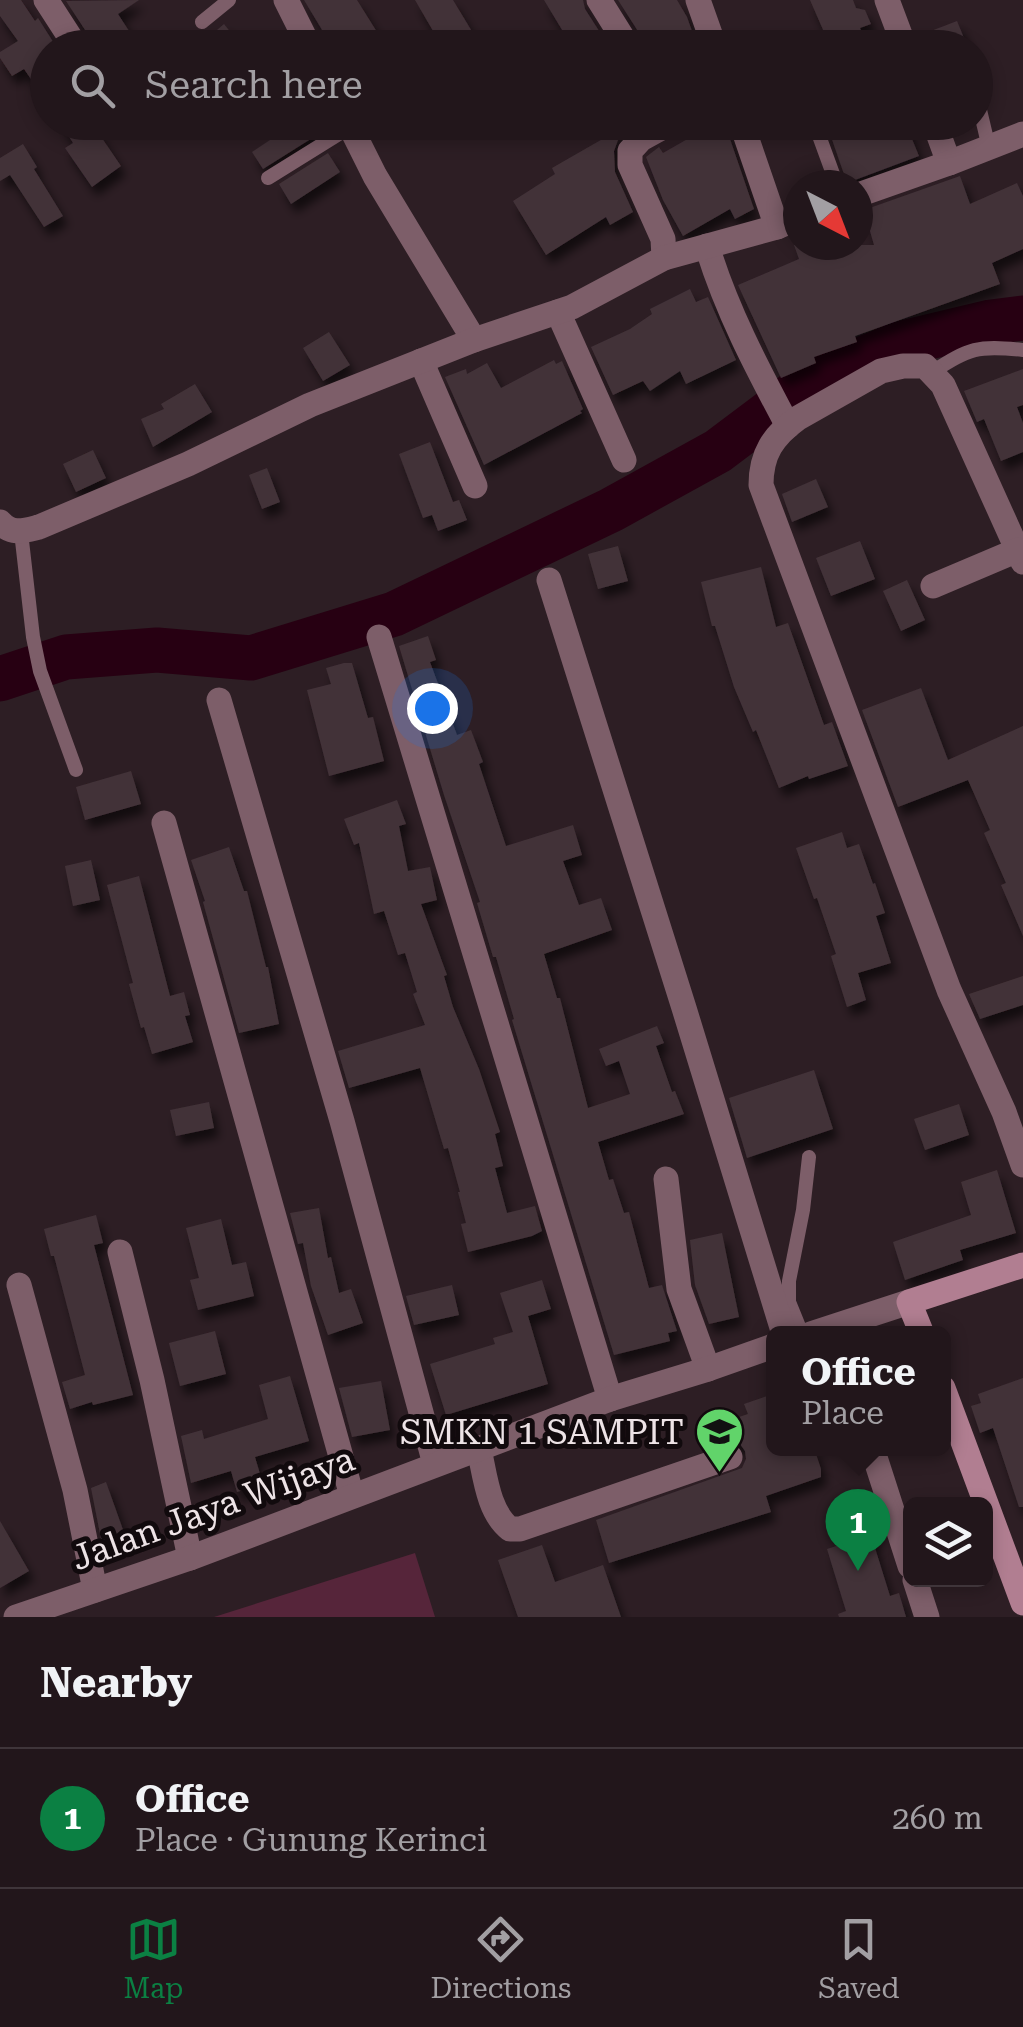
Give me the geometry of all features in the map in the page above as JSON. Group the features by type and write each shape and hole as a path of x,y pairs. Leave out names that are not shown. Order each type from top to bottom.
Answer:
{"street":[{"path":"46,0 65,30"},
{"path":"286,0 301,30"},
{"path":"599,0 617,30"},
{"path":"698,0 708,30"},
{"path":"887,0 898,30"},
{"path":"873,190 1023,134"},
{"path":"358,140 375,176 474,340"},
{"path":"640,140 630,151 630,165 663,239 664,258"},
{"path":"749,140 783,211"},
{"path":"941,140 949,163"},
{"path":"10,527 39,527 188,464 310,406 474,340 572,307 664,258 783,224"},
{"path":"708,246 763,382 785,420"},
{"path":"558,312 624,460"},
{"path":"421,361 475,486"},
{"path":"933,586 1021,556 944,386 932,372 925,366 882,371 785,420 761,467 762,485 949,990 1004,1112 1023,1165"},
{"path":"549,580 782,1326"},
{"path":"379,637 610,1399"},
{"path":"219,700 342,1121 434,1464"},
{"path":"164,822 352,1496"},
{"path":"666,1179 680,1289 708,1369"},
{"path":"120,1252 190,1558"},
{"path":"836,1326 1023,1265"},
{"path":"19,1285 76,1490 96,1590"},
{"path":"909,1302 919,1326"},
{"name":"Jalan Jaya Wijaya","path":"16,1617 190,1558 610,1399 766,1348"},
{"path":"951,1410 1023,1602"},
{"path":"479,1449 499,1519 510,1529 520,1529 730,1457"},
{"path":"875,1456 903,1544"},
{"path":"917,1587 928,1617"}],"lane":[{"path":"202,22 229,0"},
{"path":"268,178 326,140"},
{"path":"821,140 832,170"},
{"path":"986,140 988,148"},
{"path":"932,372 962,353 989,346 1023,350"},
{"path":"10,527 40,671 76,770"},
{"path":"799,1326 789,1302 789,1281 809,1157"}],"shaded area":[{"path":"415,1553 435,1617 214,1617"}],"building":[{"path":"0,0 21,0 46,30 30,30 30,78 24,69 12,76 0,58 0,52 18,41 0,16"},
{"path":"139,0 118,14 128,30 85,30 66,1"},
{"path":"304,0 357,0 376,30 322,30"},
{"path":"415,0 453,0 471,30 432,30"},
{"path":"544,0 583,0 598,30 562,30"},
{"path":"618,0 677,0 692,30 637,30"},
{"path":"810,0 853,0 856,8 865,10 871,24 861,30 823,30"},
{"path":"957,21 961,30 934,30"},
{"path":"71,140 103,140 121,166 92,187 65,148 73,143"},
{"path":"270,140 309,140 263,169 252,152"},
{"path":"601,140 618,140 615,172 633,212 610,225 606,217 546,255 513,201 555,174 552,168"},
{"path":"686,140 730,140 754,209 735,219 730,209 683,236 646,157 659,147 663,153"},
{"path":"832,140 912,140 919,156 873,173 873,170 843,170"},
{"path":"23,144 63,216 44,227 10,175 0,181 0,158"},
{"path":"328,153 340,172 291,204 279,184"},
{"path":"960,176 970,204 1017,183 1023,196 1023,249 992,263 1000,284 855,336 857,342 814,357 816,363 781,378 738,285 797,260 873,260 873,207"},
{"path":"690,289 696,302 708,297 736,360 686,384 680,371 650,391 643,381 613,395 591,347 630,329 652,314 650,309"},
{"path":"329,332 350,365 323,381 303,348"},
{"path":"554,360 556,364 562,361 582,413 484,465 445,377 466,369 467,374 487,363 501,388"},
{"path":"1023,369 1023,405 1017,407 1023,423 1023,452 1001,461 984,419 977,422 964,391"},
{"path":"195,384 212,412 153,447 141,419 164,409 161,404"},
{"path":"430,442 453,502 459,500 467,520 438,531 432,515 423,518 399,454"},
{"path":"93,450 106,478 76,492 63,464"},
{"path":"267,468 280,502 262,509 249,475"},
{"path":"816,479 828,507 792,522 782,494"},
{"path":"860,541 875,579 831,596 816,558"},
{"path":"618,546 628,581 598,589 588,554"},
{"path":"761,567 776,627 788,623 824,725 832,722 848,766 779,788 734,687 701,582"},
{"path":"907,580 925,620 901,631 883,591"},
{"path":"428,636 436,660 430,662 457,735 471,730 483,762 479,764 506,846 573,825 582,855 563,861 579,905 601,898 612,930 544,954 560,998 588,1108 630,1094 619,1061 606,1066 599,1049 657,1026 664,1043 656,1046 684,1114 598,1142 609,1180 613,1179 624,1213 629,1212 649,1288 662,1285 677,1331 668,1333 670,1341 614,1355 477,903 480,902 399,646"},
{"path":"352,663 368,718 373,717 384,761 329,776 307,690 331,684 326,668"},
{"path":"921,688 948,760 1023,726 1023,936 984,833 990,830 968,780 898,807 862,710"},
{"path":"131,771 141,804 85,820 76,787"},
{"path":"397,800 406,824 399,826 408,871 430,867 437,900 421,904 447,975 444,976 453,1007 500,1132 495,1134 503,1166 495,1168 507,1213 535,1206 542,1231 468,1252 461,1224 466,1223 460,1192 420,1068 349,1088 338,1051 425,1025 413,994 417,992 405,953 398,955 384,911 374,914 359,843 354,845 344,819"},
{"path":"842,832 847,848 859,844 875,883 885,913 876,916 891,963 858,973 866,1000 847,1007 831,956 836,954 796,848"},
{"path":"229,847 247,891 279,1024 239,1033 191,860"},
{"path":"91,860 100,900 73,906 65,866"},
{"path":"139,876 170,996 184,992 190,1015 185,1016 193,1042 152,1054 129,984 133,983 107,885"},
{"path":"1023,976 1023,1005 980,1019 969,994"},
{"path":"814,1070 833,1129 747,1158 729,1098"},
{"path":"209,1102 214,1128 176,1136 170,1110"},
{"path":"959,1104 969,1135 925,1150 914,1119"},
{"path":"997,1170 1016,1233 960,1250 963,1260 905,1280 893,1242 971,1215 961,1182"},
{"path":"319,1208 339,1293 351,1289 363,1323 328,1335 311,1286 303,1243 298,1244 290,1213"},
{"path":"96,1215 103,1243 94,1245 133,1395 70,1409 62,1382 85,1375 44,1229"},
{"path":"221,1219 232,1265 246,1262 254,1296 198,1310 190,1280 199,1278 186,1228"},
{"path":"722,1233 739,1317 709,1324 695,1285 690,1240"},
{"path":"542,1280 551,1309 528,1316 548,1384 446,1415 430,1364 495,1344 493,1338 513,1332 500,1293"},
{"path":"452,1285 459,1315 414,1325 406,1296"},
{"path":"215,1331 226,1374 180,1386 169,1343"},
{"path":"290,1376 309,1441 255,1457 263,1484 237,1492 231,1471 191,1483 181,1436 202,1430 204,1439 268,1419 259,1385"},
{"path":"1023,1378 1023,1507 1019,1507 993,1428 980,1433 971,1406 981,1403 978,1394"},
{"path":"381,1381 390,1430 352,1437 339,1388"},
{"path":"766,1396 766,1456 817,1456 821,1477 766,1496 771,1512 609,1563 596,1520 742,1468 745,1451 740,1444 726,1441 721,1423 748,1414 744,1404"},
{"path":"106,1482 127,1541 103,1549 91,1488"},
{"path":"0,1521 29,1571 0,1588"},
{"path":"871,1535 890,1596 899,1593 906,1617 839,1617 846,1611 827,1549"},
{"path":"542,1545 555,1582 603,1565 621,1617 518,1617 498,1560"}],"waterway":[{"path":"0,679 66,657 157,650 251,658 394,614 611,510 718,451 815,378 899,344 1023,318"}],"place":[{"name":"SMKN 1 SAMPIT","path":"719,1474"},
{"name":"Office","path":"858,1571"}]}
